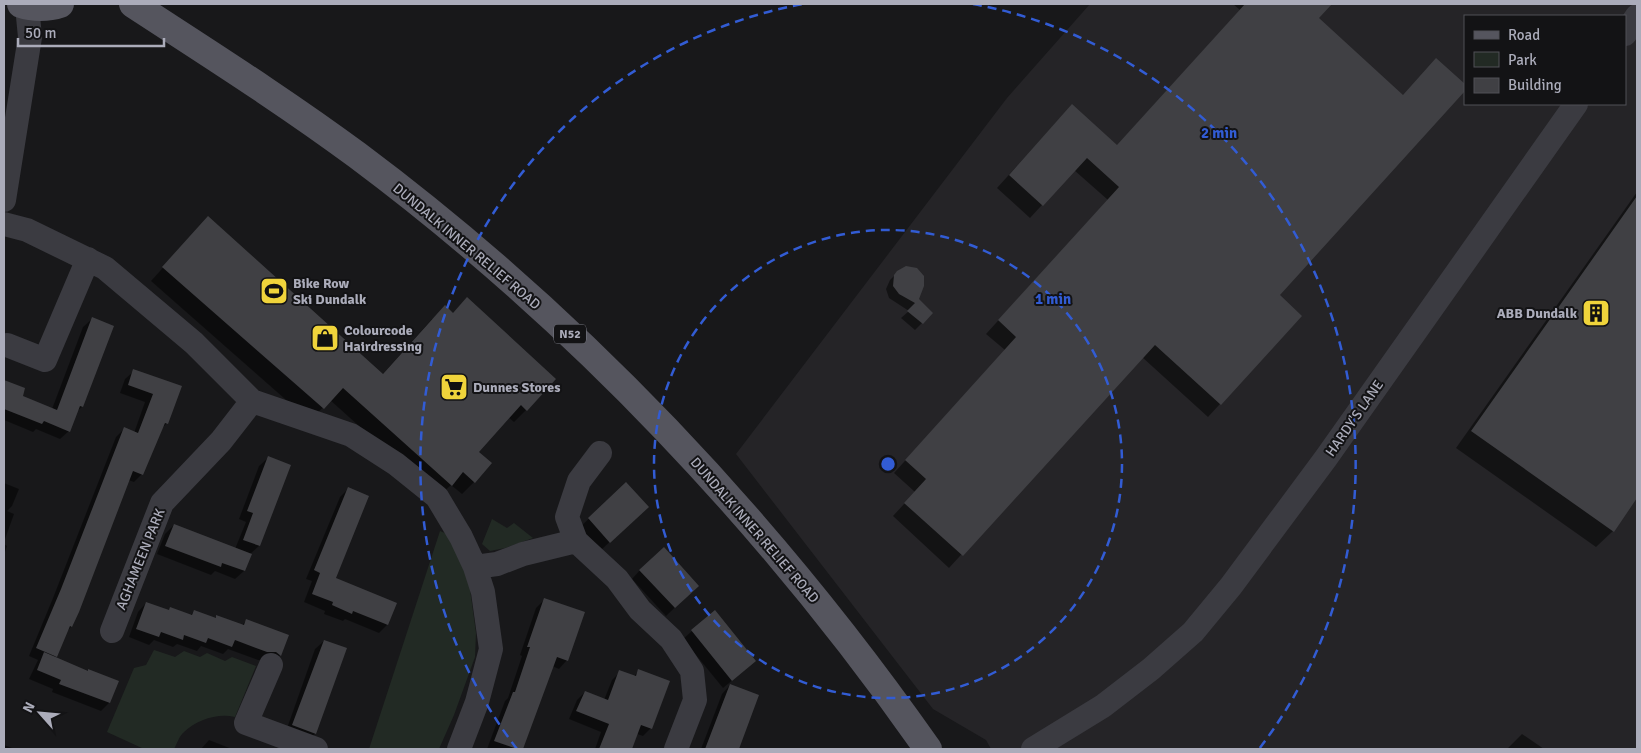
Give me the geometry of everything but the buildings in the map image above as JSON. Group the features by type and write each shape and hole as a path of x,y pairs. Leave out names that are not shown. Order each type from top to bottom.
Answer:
{"main road":[{"path":"24,5 45,7 60,4"},
{"name":"DUNDALK INNER RELIEF ROAD","path":"133,4 298,112 359,157 459,236 518,286 584,347 708,474 772,548 850,643 928,749"}],"street":[{"path":"4,200 30,37 24,5"},
{"path":"1626,32 1637,16"},
{"name":"HARDY'S LANE","path":"1060,749 1103,706 1192,632 1231,586 1326,458 1575,105"},
{"path":"4,224 27,230 105,268 194,343 252,401 351,435 396,464 437,497 461,537 475,567 483,592 491,649 477,702 459,749"},
{"path":"7,345 45,360 88,259"},
{"name":"AGHAMEEN PARK","path":"112,631 162,503 222,441 252,401"},
{"path":"600,453 579,481 567,517 576,541 616,579 640,610 671,639 692,670 695,700 676,749"},
{"path":"475,567 497,564 523,554 576,541"},
{"path":"271,665 246,723 316,749"},
{"name":"HARDY'S LANE","path":"1033,749 1103,706"}],"shaded area":[{"path":"1090,4 1637,4 1637,749 991,749 986,740 933,709 736,454 1007,98"}],"green space":[{"path":"492,519 507,528 514,523 533,538 490,551 482,544"},
{"path":"440,531 447,534 468,575 476,633 475,657 454,715 439,749 369,749"},
{"path":"154,650 175,657 184,651 200,657 207,653 225,661 232,657 256,666 235,717 221,716 208,718 195,724 182,734 174,749 144,749 107,732 134,668 146,665"}],"place":[{"name":"Bike Row Ski Dundalk","path":"274,291"},
{"name":"ABB Dundalk","path":"1596,313"},
{"name":"Colourcode Hairdressing","path":"325,338"},
{"name":"Dunnes Stores","path":"454,387"}]}
